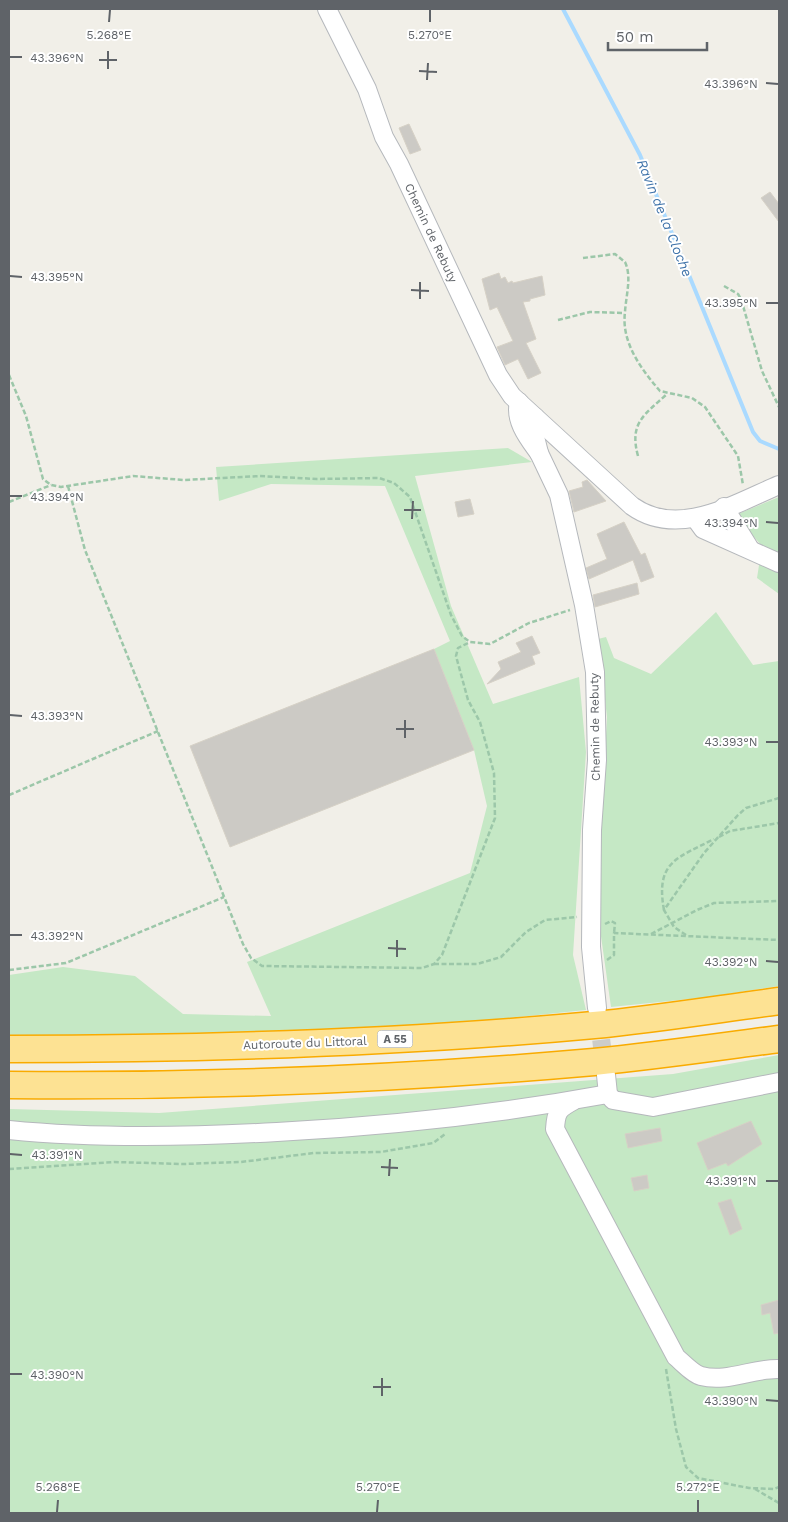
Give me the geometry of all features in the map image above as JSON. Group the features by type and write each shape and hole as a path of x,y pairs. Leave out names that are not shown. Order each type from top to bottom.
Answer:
{"highway":[{"name":"Autoroute du Littoral","path":"9,1049 101,1049 351,1042 595,1025 779,1002"},
{"path":"9,1085 103,1086 350,1079 595,1062 779,1039"}],"street":[{"name":"Chemin de Rebuty","path":"327,9 368,90 384,137 399,164 500,381 519,402 518,412 522,427 539,453 559,495 584,605 595,672 597,760 592,830 591,918 597,1008"},
{"path":"519,402 639,511 670,522 695,518 779,485"},
{"name":"Chemin de Rebuty","path":"535,417 534,433 539,453"},
{"path":"724,507 750,549"},
{"path":"695,518 702,529 779,563"},
{"path":"606,1076 608,1094 613,1100 652,1107 779,1082"},
{"path":"9,1130 109,1137 222,1135 377,1126 608,1094"},
{"path":"573,1100 559,1108 556,1114 555,1129 676,1357 700,1376 722,1378 761,1369 779,1369"}],"path":[{"path":"583,258 615,254 625,262 629,279 624,313 625,338 630,348 660,391 692,398 706,408 738,456 748,498"},
{"path":"724,286 738,294 741,299 762,372 779,407"},
{"path":"558,320 590,312 624,313"},
{"path":"9,375 26,416 43,478 51,485"},
{"path":"638,456 634,442 636,427 642,417 667,394"},
{"path":"9,502 51,485 68,486 133,476 184,480 260,476 317,479 379,478 394,483 410,497 451,615 462,636 470,642 490,644 529,623 584,605"},
{"path":"68,486 85,550 243,944 252,958 262,966 422,968 434,964 476,964 501,957 526,932 545,920 563,920 573,916 591,918"},
{"path":"434,964 446,947 495,818 494,773 480,722 468,700 456,656 458,648 470,642"},
{"path":"9,795 158,731"},
{"path":"664,910 716,838 746,808 779,798"},
{"path":"688,936 670,922 664,910 661,894 669,866 679,856 730,831 779,823"},
{"path":"9,970 66,963 224,897"},
{"path":"650,934 670,922 714,903 779,901"},
{"path":"593,961 612,958 614,955 614,933 779,940"},
{"path":"9,1169 114,1162 183,1164 241,1162 314,1153 381,1152 433,1143 447,1133"},
{"path":"666,1338 666,1368 669,1394 686,1468 698,1478 754,1488 774,1489 779,1487"},
{"path":"754,1488 779,1504"}],"green space":[{"path":"508,448 532,462 415,476 451,606 493,704 579,677 586,752 573,955 586,1010 442,1025 184,1035 9,1036 9,975 63,967 135,976 183,1014 271,1016 247,962 470,873 487,806 474,750 434,649 450,641 385,486 271,484 219,501 216,467"},
{"path":"779,497 779,594 757,578 762,546 744,526 738,514"},
{"path":"716,612 753,665 779,661 779,986 709,997 611,1007 597,908 607,717 598,639 606,637 614,658 651,674"},
{"path":"779,1055 779,1513 9,1513 9,1109 159,1113 673,1074"}],"building":[{"path":"409,124 421,150 410,154 399,128"},
{"path":"770,192 779,204 779,222 761,198"},
{"path":"499,273 501,279 505,277 508,283 542,276 545,295 523,302 536,339 526,343 541,373 528,379 518,359 505,365 497,347 513,341 497,307 490,310 482,279"},
{"path":"587,480 606,501 574,512 569,491 583,487 582,482"},
{"path":"470,499 474,514 458,517 455,502"},
{"path":"624,522 641,555 645,553 654,577 641,582 633,560 589,579 586,568 607,559 597,534"},
{"path":"637,583 639,594 595,607 593,595"},
{"path":"532,636 540,653 532,656 535,664 487,684 501,669 498,662 521,652 516,643"},
{"path":"434,649 474,750 230,847 190,746"},
{"path":"751,1121 762,1144 728,1166 726,1163 708,1170 697,1143"},
{"path":"660,1128 662,1141 628,1148 625,1134"},
{"path":"647,1175 649,1188 634,1191 631,1178"},
{"path":"731,1199 742,1229 730,1235 718,1203"},
{"path":"779,1300 779,1333 774,1334 770,1313 762,1315 761,1305"}],"waterway":[{"name":"Ravin de la Cloche","path":"563,9 640,155 753,432 760,441 779,449"}],"tunnel":[{"path":"598,1013 605,1072"}]}
